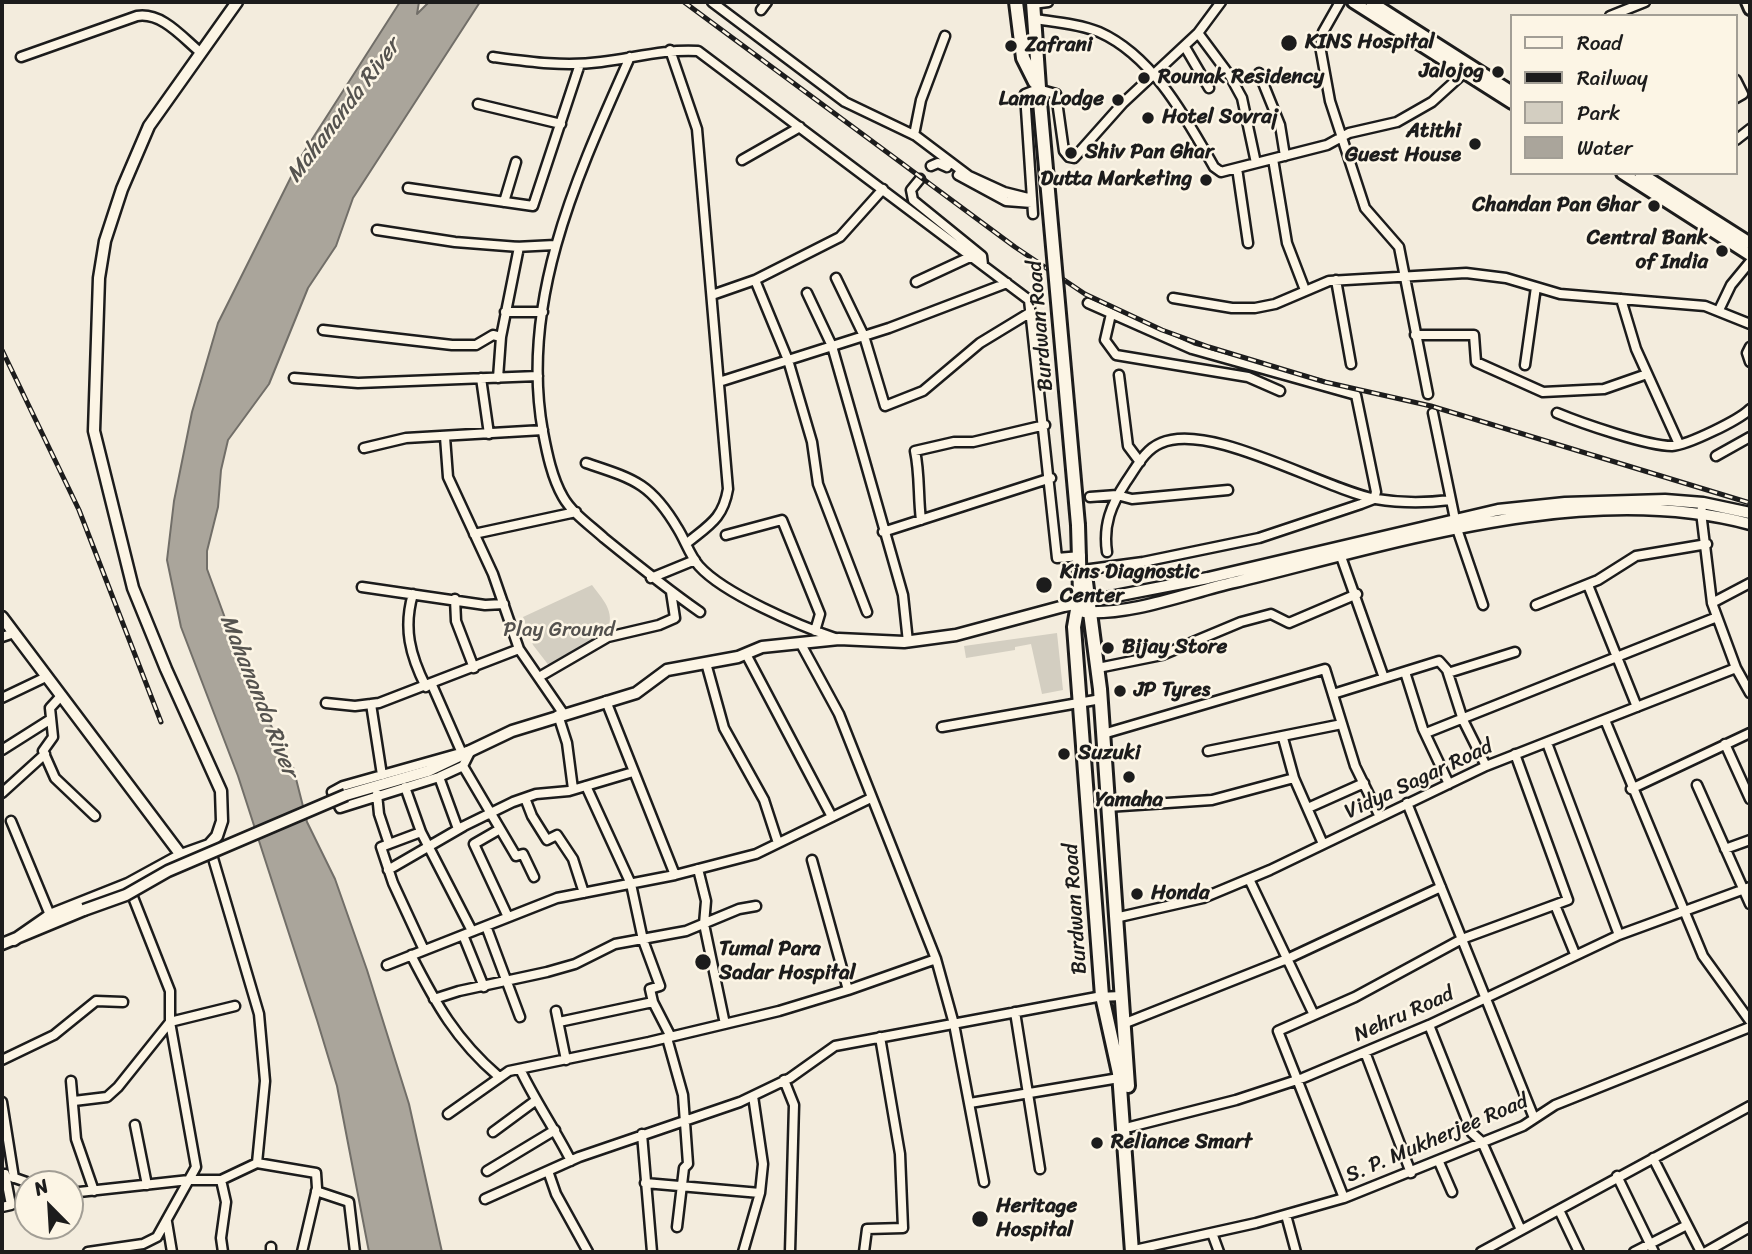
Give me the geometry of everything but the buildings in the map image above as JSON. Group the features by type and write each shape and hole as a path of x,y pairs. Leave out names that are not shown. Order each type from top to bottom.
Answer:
{"main road":[{"name":"Burdwan Road","path":"1016,2 1023,58 1039,95"},
{"path":"1353,2 1510,102"},
{"path":"1371,2 1510,91"},
{"path":"1747,2 1750,9"},
{"name":"Burdwan Road","path":"1033,3 1081,562 1080,702 1102,996 1127,1128"},
{"path":"1625,175 1750,255"},
{"path":"1646,175 1750,243"},
{"name":"Burdwan Road","path":"1080,607 1098,668 1101,699 1122,996 1134,1251"}],"street":[{"path":"13,940 50,915 128,884 181,855 209,845 217,836 222,821 221,791 166,669 133,587 94,431 99,278 105,241 134,157 149,126 237,2"},
{"path":"712,2 845,102 914,135 969,176 1021,200"},
{"path":"761,10 767,2"},
{"path":"1033,3 1048,2"},
{"path":"1033,214 1026,94 1056,94 1064,150 1074,158 1123,103 1185,47 1221,2"},
{"path":"1340,2 1323,32 1320,46 1332,110 1365,208 1399,247 1428,394"},
{"path":"1632,11 1645,2"},
{"path":"21,57 137,16 150,15 164,22 200,52"},
{"path":"1035,19 1098,32 1129,51 1154,77 1181,112 1216,170 1221,172 1285,156 1357,131 1384,127 1418,111 1464,73"},
{"path":"1198,33 1230,76 1242,98 1256,163"},
{"path":"914,135 921,100 945,36"},
{"path":"1185,47 1209,88"},
{"path":"670,50 697,130 728,489 725,506 718,517 686,544"},
{"path":"493,57 559,65 670,50 698,51 1030,300 1051,478 1057,558 1081,562 1143,562 1259,538 1374,499"},
{"path":"630,57 588,151 555,245 537,354 543,430 548,460 563,498 651,578 701,612"},
{"path":"408,188 533,206 580,64"},
{"path":"1259,73 1280,125 1285,156"},
{"path":"478,104 561,124"},
{"path":"742,160 800,127"},
{"path":"1273,159 1287,243 1305,290"},
{"path":"504,202 516,162"},
{"path":"931,166 942,164 984,191 1032,201"},
{"path":"1237,168 1248,243"},
{"path":"920,179 911,190 913,200 982,256 983,264"},
{"path":"712,295 755,280 840,237 883,189"},
{"path":"377,230 455,242 515,247 555,245"},
{"path":"498,378 505,312 519,247 515,247"},
{"path":"916,282 972,256"},
{"path":"1718,310 1731,285 1750,262"},
{"path":"1173,298 1232,308 1255,308 1275,304 1336,280 1466,274 1506,278 1560,294 1718,310 1750,324"},
{"path":"836,278 864,336 885,405 923,391 980,343 1031,312"},
{"path":"755,280 788,360 812,442 818,484 867,612"},
{"path":"1336,280 1351,364"},
{"path":"719,382 864,336 1007,283"},
{"path":"1525,365 1536,287"},
{"path":"807,293 832,346 903,595 908,642"},
{"path":"1621,299 1623,314 1679,444"},
{"path":"1088,303 1192,349 1356,395 1375,481 1374,499"},
{"path":"505,312 543,312"},
{"path":"1111,314 1105,340 1116,355 1248,377 1280,391"},
{"path":"323,330 452,345 477,345 493,335 501,337"},
{"path":"1415,335 1474,334 1476,362 1543,392 1604,389 1647,374"},
{"path":"1750,346 1746,353 1750,362"},
{"path":"1119,375 1128,446 1140,462"},
{"path":"293,378 358,383 538,376"},
{"path":"481,379 489,434"},
{"path":"1557,413 1605,430 1670,446 1737,419 1750,409"},
{"path":"1433,413 1456,524 1483,605"},
{"path":"921,520 918,497 920,471 915,451 954,442 973,442 1045,425"},
{"path":"364,448 406,438 543,430"},
{"path":"445,437 447,477 504,604 519,649 538,677 545,682 561,714 573,789"},
{"path":"1716,456 1750,437"},
{"path":"1107,552 1107,519 1117,495 1140,462 1159,444 1189,439 1226,445 1374,499 1413,502 1450,500"},
{"path":"586,463 639,481 659,501 695,560 713,577 758,605 839,639"},
{"path":"883,532 1051,478"},
{"path":"1090,498 1117,495 1132,499 1228,490"},
{"path":"463,766 439,777 377,794 340,808 332,792 382,775 415,768 561,714 636,693 667,670 746,654 762,647 802,646 839,639 908,642 956,635 1339,552 1456,524 1498,510 1565,503 1665,500 1702,508 1750,524"},
{"path":"1702,508 1750,513"},
{"path":"1702,508 1712,603 1736,668 1750,692"},
{"path":"474,534 576,512"},
{"path":"726,535 782,520 820,614 815,631"},
{"path":"1536,606 1588,585 1636,556 1707,544"},
{"path":"1339,552 1356,593 1384,678"},
{"path":"651,578 695,560"},
{"path":"1712,603 1750,583"},
{"path":"1588,585 1637,707"},
{"path":"362,587 485,605 504,604"},
{"path":"538,677 608,637 659,625 674,618 671,592"},
{"path":"1098,668 1162,655 1241,622 1270,614 1289,623 1356,593"},
{"path":"413,594 406,617 409,643 429,686 466,750 463,766 516,856 523,854 534,877"},
{"path":"455,599 456,621 474,668"},
{"path":"2,617 181,855"},
{"path":"1426,733 1717,618"},
{"path":"2,637 13,633"},
{"path":"802,646 839,713 936,959 954,1024 984,1182"},
{"path":"326,703 355,706 371,704 429,686 519,649"},
{"path":"1448,673 1515,652"},
{"path":"746,654 832,817"},
{"path":"1333,694 1439,662 1448,673 1463,720 1486,766"},
{"path":"706,663 724,728 764,800 778,843"},
{"path":"1103,734 1325,668 1342,724 1380,817"},
{"name":"Vidya Sagar Road","path":"1115,918 1203,898 1324,845 1486,766 1736,668"},
{"path":"1405,672 1426,733 1449,784"},
{"path":"2,698 46,677"},
{"path":"61,696 50,708 53,737 43,751 55,778 95,816"},
{"path":"942,727 1101,699"},
{"path":"606,701 675,876"},
{"path":"371,704 382,775"},
{"path":"2,750 51,719"},
{"path":"1605,720 1631,789 1703,956 1750,1021"},
{"path":"1208,751 1342,724"},
{"path":"1631,789 1750,733"},
{"path":"1283,738 1294,778 1324,845"},
{"path":"1547,743 1619,934"},
{"path":"1725,744 1750,799"},
{"path":"2,944 126,895 168,871 346,795 428,771 466,750"},
{"path":"2,793 45,754"},
{"path":"1344,1198 1278,1031 1462,939 1568,900 1515,754"},
{"path":"388,870 458,829 525,798 586,786 633,772"},
{"path":"439,777 458,829"},
{"path":"1107,807 1212,800 1294,778"},
{"path":"1307,808 1364,783"},
{"path":"1698,785 1725,849 1747,888 1750,904"},
{"path":"586,786 631,884 643,940 660,986 650,989 653,1002 669,1037 683,1095 688,1164 684,1168 677,1227"},
{"path":"405,787 421,832 472,932"},
{"path":"377,794 379,814 389,844"},
{"path":"525,798 531,816 547,840 556,835 565,844 584,893"},
{"path":"387,965 557,898 675,876 756,854 871,798"},
{"path":"1407,803 1534,1118"},
{"path":"11,821 50,915"},
{"path":"500,830 474,844 508,917"},
{"path":"421,832 381,847 388,870 424,950"},
{"path":"1725,849 1750,840"},
{"path":"209,845 259,1014 265,1081 257,1163"},
{"path":"812,860 848,990"},
{"path":"698,869 706,901 704,924 725,1024"},
{"path":"1249,878 1314,1015"},
{"path":"88,1252 144,1248 157,1237 167,1222 196,1167 170,1022 170,991 128,884"},
{"path":"1123,1024 1287,959 1441,887"},
{"name":"Nehru Road","path":"1127,1128 1236,1100 1297,1079 1429,1025 1619,934 1747,888"},
{"path":"1555,905 1574,954"},
{"path":"434,999 459,990 484,988 575,964 615,944 686,931 756,906"},
{"path":"486,926 520,1017"},
{"path":"463,935 484,988"},
{"path":"411,955 434,999 469,1052 498,1076"},
{"path":"448,1114 498,1076 520,1069 725,1024 848,990 936,959"},
{"path":"485,1199 571,1161 753,1096 784,1080 835,1046 1102,996 1122,996"},
{"path":"2,1060 54,1035 96,1001 123,1002"},
{"path":"559,1022 653,1002"},
{"path":"74,1101 107,1097 170,1022 235,1006"},
{"path":"556,1011 566,1060"},
{"path":"1015,1012 1040,1169"},
{"path":"1429,1025 1472,1133 1482,1142 1521,1230"},
{"name":"S. P. Mukherjee Road","path":"1134,1251 1344,1198 1439,1162 1522,1126 1555,1105 1750,1027"},
{"path":"864,1252 866,1229 903,1228 900,1154 880,1037"},
{"path":"1365,1052 1411,1173"},
{"path":"520,1069 535,1101 555,1130 571,1161"},
{"path":"970,1104 1119,1079"},
{"path":"784,1080 794,1105 790,1252"},
{"path":"71,1081 76,1139 94,1192"},
{"path":"743,1252 760,1193 763,1164 753,1096"},
{"path":"493,1132 535,1101"},
{"path":"2,1102 11,1205 2,1207"},
{"path":"1481,1252 1750,1106"},
{"path":"135,1125 147,1185"},
{"path":"487,1171 555,1130"},
{"path":"642,1134 652,1252"},
{"path":"1653,1158 1703,1252 1750,1227"},
{"path":"1439,1162 1452,1192"},
{"path":"84,1192 189,1180 220,1180 257,1163 316,1173 316,1191 302,1252"},
{"path":"548,1171 556,1194 588,1252"},
{"path":"1617,1176 1652,1249"},
{"path":"220,1180 226,1202 220,1238 223,1252"},
{"path":"645,1183 760,1193"},
{"path":"316,1191 349,1202 355,1252"},
{"path":"1559,1210 1579,1252"},
{"path":"1286,1214 1296,1252"},
{"path":"167,1222 172,1252"},
{"path":"1634,1252 1652,1249 1687,1225"},
{"path":"1212,1233 1219,1252"}],"green space":[{"name":"Play Ground","path":"592,585 610,614 605,635 550,667 533,645 523,617"},
{"path":"1057,633 1063,690 1042,694 1031,644 1015,647 1015,650 966,658 964,646"}],"water":[{"name":"Mahananda River","path":"400,2 419,2 417,14 429,2 480,2 353,198 336,246 308,288 269,384 228,440 221,470 218,507 207,551 207,569 250,686 293,767 307,822 335,879 367,970 409,1104 442,1252 369,1252 337,1086 238,776 181,627 167,560 174,501 192,412 218,323 302,155"}],"railway":[{"path":"684,2 1015,247 1085,294 1162,330 1209,347 1325,382 1431,406 1750,503"},
{"path":"2,350 79,510 161,722"}],"place":[{"name":"KINS Hospital","path":"1289,43"},
{"name":"Zafrani","path":"1011,46"},
{"name":"Jalojog","path":"1498,72"},
{"name":"Rounak Residency","path":"1144,78"},
{"name":"Lama Lodge","path":"1118,100"},
{"name":"Hotel Sovraj","path":"1148,118"},
{"name":"Atithi Guest House","path":"1475,144"},
{"name":"Shiv Pan Ghar","path":"1071,153"},
{"name":"Dutta Marketing","path":"1206,180"},
{"name":"Chandan Pan Ghar","path":"1654,206"},
{"name":"Central Bank of India","path":"1722,251"},
{"name":"Kins Diagnostic Center","path":"1044,585"},
{"name":"Bijay Store","path":"1108,648"},
{"name":"JP Tyres","path":"1120,691"},
{"name":"Suzuki","path":"1064,754"},
{"name":"Yamaha","path":"1129,777"},
{"name":"Honda","path":"1137,894"},
{"name":"Tumal Para Sadar Hospital","path":"703,962"},
{"name":"Reliance Smart","path":"1097,1143"},
{"name":"Heritage Hospital","path":"980,1219"}]}
